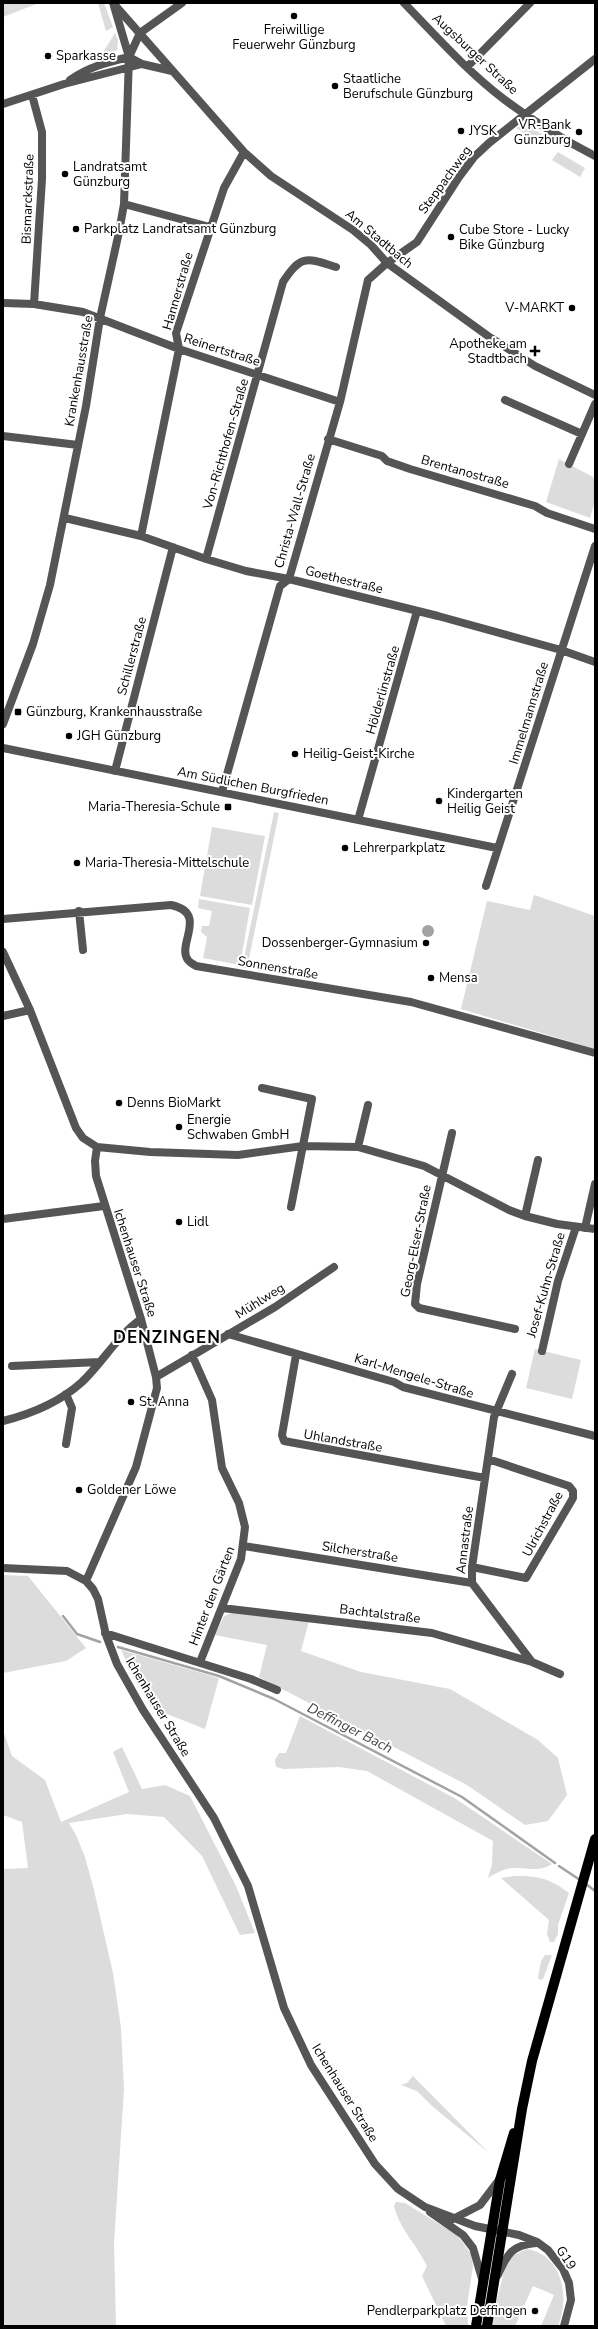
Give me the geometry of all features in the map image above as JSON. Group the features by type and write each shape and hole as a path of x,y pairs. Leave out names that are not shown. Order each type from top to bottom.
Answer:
{"main road":[{"path":"487,2326 522,2109 532,2061 594,1841"},
{"path":"476,2326 482,2279 500,2180 522,2109"}],"street":[{"name":"Am Stadtbach","path":"113,3 244,152 271,176 353,230 371,245 387,262 460,316 535,366 595,395"},
{"path":"113,3 125,30 129,57"},
{"name":"Krankenhausstraße","path":"3,724 33,644 50,585 65,518 100,318 124,204 129,57 140,33 153,22 182,3"},
{"name":"Augsburger Straße","path":"404,3 467,67 525,114 595,156"},
{"path":"467,67 530,3"},
{"path":"125,30 128,20"},
{"path":"125,30 140,33"},
{"path":"64,84 82,72 101,64 129,57 142,64 173,71"},
{"name":"Steppachweg","path":"387,262 416,242 474,157 489,143 595,59"},
{"path":"3,104 64,84 142,64"},
{"name":"Bismarckstraße","path":"32,95 42,132 42,179 34,304"},
{"name":"Hannerstraße","path":"141,536 180,349 176,333 224,188 244,152"},
{"path":"124,204 210,227"},
{"name":"Von-Richthofen-Straße","path":"206,559 283,282 291,269 301,260 310,259 336,267"},
{"name":"Christa-Wall-Straße","path":"222,792 280,586 289,579 328,439 340,402 368,280 387,262"},
{"name":"Reinertstraße","path":"3,303 34,304 83,312 180,349 340,402"},
{"path":"505,400 582,434"},
{"path":"569,464 595,404"},
{"path":"3,436 78,444"},
{"name":"Brentanostraße","path":"328,439 382,456 387,461 410,469 535,506 547,513 595,529"},
{"name":"Goethestraße","path":"65,518 141,536 206,559 246,571 289,579 417,612 561,650 595,662"},
{"name":"Immelmannstraße","path":"486,886 595,546"},
{"name":"Schillerstraße","path":"115,771 173,547"},
{"name":"Hölderlinstraße","path":"358,820 417,612"},
{"name":"Am Südlichen Burgfrieden","path":"3,748 497,848"},
{"name":"Sonnenstraße","path":"3,919 79,911 171,905 181,907 188,916 190,924 186,955 188,960 196,966 411,1002 595,1053"},
{"path":"79,911 83,950"},
{"path":"3,952 30,1010 76,1128 83,1138 97,1147 164,1153 238,1155 303,1146 358,1147 406,1159 442,1174 509,1210 525,1216 576,1227 595,1229"},
{"path":"3,1016 30,1010"},
{"path":"262,1088 312,1099 291,1206"},
{"path":"358,1147 368,1105"},
{"name":"Georg-Elser-Straße","path":"452,1133 415,1304 418,1308 515,1328"},
{"name":"Ichenhauser Straße","path":"97,1147 95,1161 96,1176 104,1206 141,1319 156,1377 155,1398 136,1467 86,1581 98,1599 105,1634 111,1651 132,1692 214,1818 248,1886 284,2008 311,2065 375,2164 398,2189 425,2207 453,2219 502,2232"},
{"path":"525,1216 538,1160"},
{"path":"585,1228 595,1184"},
{"path":"3,1219 104,1206"},
{"name":"Josef-Kuhn-Straße","path":"542,1351 558,1281 576,1227"},
{"name":"Mühlweg","path":"156,1377 275,1307 334,1267"},
{"path":"3,1421 44,1407 66,1394 82,1382 128,1330 141,1319"},
{"name":"Karl-Mengele-Straße","path":"228,1334 296,1355 390,1381 403,1388 595,1436"},
{"name":"Hinter den Gärten","path":"192,1355 212,1400 222,1468 243,1515 244,1546 237,1572 200,1662"},
{"name":"Uhlandstraße","path":"296,1355 282,1435 284,1442 485,1478"},
{"path":"12,1366 100,1362"},
{"name":"Annastraße","path":"512,1374 496,1412 472,1567 472,1583 532,1662 560,1674"},
{"path":"66,1394 72,1408 66,1444"},
{"name":"Ulrichstraße","path":"472,1567 526,1578 573,1498 573,1491 569,1486 488,1459"},
{"name":"Silcherstraße","path":"244,1546 472,1583"},
{"path":"3,1568 62,1570 74,1574 86,1581"},
{"name":"Bachtalstraße","path":"222,1608 432,1632 532,1662"},
{"path":"105,1634 200,1662 251,1679 277,1690"},
{"path":"453,2219 480,2205 500,2180"},
{"path":"425,2207 440,2220 463,2235 470,2244 477,2260 482,2279"},
{"name":"G19","path":"502,2232 519,2235 537,2242 548,2250 563,2269 571,2300 564,2326"},
{"path":"492,2290 506,2256 518,2247 537,2242"}],"shaded area":[{"path":"3,3 39,3 3,17"},
{"path":"98,3 104,3 113,27 106,31"},
{"path":"115,33 118,40 117,50 103,59 102,54"},
{"path":"520,126 528,127 536,131 549,142 528,136 516,128"},
{"path":"558,152 585,168 580,177 552,160"},
{"path":"559,459 595,478 595,501 590,518 546,502"},
{"path":"274,812 279,813 247,968 242,967"},
{"path":"212,827 265,836 252,905 200,896"},
{"path":"534,895 595,916 595,1049 461,1009 487,901 530,910"},
{"path":"199,899 250,908 240,965 203,958 207,937 201,932 202,926 209,926 212,911 198,908"},
{"path":"428,925 432,927 434,931 432,935 428,937 424,935 422,931 424,927"},
{"path":"535,1349 581,1360 572,1399 526,1388"},
{"path":"3,1575 28,1576 86,1648 66,1661 3,1673"},
{"path":"234,1612 309,1621 301,1651 361,1672 450,1689 538,1740 558,1758 567,1795 548,1821 525,1825 467,1785 259,1677 267,1645 215,1635 224,1616"},
{"path":"121,1650 219,1678 205,1729 152,1708 136,1682"},
{"path":"300,1716 456,1799 552,1864 547,1867 537,1869 509,1869 488,1878 492,1864 493,1841 367,1771 339,1767 284,1769 276,1767 275,1760 279,1753 286,1753"},
{"path":"3,1730 12,1756 45,1780 61,1822 129,1792 113,1752 122,1747 142,1789 165,1785 190,1796 236,1886 255,1933 240,1935 202,1856 164,1817 127,1814 69,1823 76,1835 85,1857 94,1890 113,1973 121,2028 124,2089 114,2244 116,2326 3,2326 3,1869 28,1868 22,1822 3,1815"},
{"path":"514,1876 537,1877 555,1884 569,1893 558,1925 558,1934 554,1942 550,1942 547,1934 549,1920 501,1878"},
{"path":"545,1955 552,1955 543,1979 540,1980 538,1978 541,1961"},
{"path":"413,2076 488,2152 432,2106 417,2091 401,2085 407,2083"},
{"path":"396,2202 405,2203 457,2235 471,2254 473,2266 467,2306 468,2326 446,2326 422,2276 427,2266 400,2223 394,2206"},
{"path":"527,2249 539,2253 549,2260 556,2269 563,2291 562,2315 558,2326 541,2326 554,2295 533,2286 515,2326 490,2326 506,2264 512,2256"}],"waterway":[{"name":"Deffinger Bach","path":"63,1616 77,1634 100,1642"},
{"name":"Deffinger Bach","path":"118,1647 219,1676 274,1699 462,1797 555,1863"},
{"name":"Deffinger Bach","path":"559,1866 580,1880"},
{"name":"Deffinger Bach","path":"586,1884 595,1891"}],"place":[{"name":"Freiwillige Feuerwehr Günzburg","path":"294,16"},
{"name":"Sparkasse","path":"48,56"},
{"name":"Staatliche Berufschule Günzburg","path":"335,86"},
{"name":"JYSK","path":"461,131"},
{"name":"VR-Bank Günzburg","path":"579,132"},
{"name":"Landratsamt Günzburg","path":"65,174"},
{"name":"Parkplatz Landratsamt Günzburg","path":"76,229"},
{"name":"Cube Store - Lucky Bike Günzburg","path":"451,237"},
{"name":"V-MARKT","path":"572,308"},
{"name":"Apotheke am Stadtbach","path":"535,351"},
{"name":"Günzburg, Krankenhausstraße","path":"18,712"},
{"name":"JGH Günzburg","path":"69,736"},
{"name":"Heilig-Geist-Kirche","path":"295,754"},
{"name":"Kindergarten Heilig Geist","path":"439,801"},
{"name":"Maria-Theresia-Schule","path":"228,807"},
{"name":"Lehrerparkplatz","path":"345,848"},
{"name":"Maria-Theresia-Mittelschule","path":"77,863"},
{"name":"Dossenberger-Gymnasium","path":"426,943"},
{"name":"Mensa","path":"431,978"},
{"name":"Denns BioMarkt","path":"119,1103"},
{"name":"Energie Schwaben GmbH","path":"179,1127"},
{"name":"Lidl","path":"179,1222"},
{"name":"St. Anna","path":"131,1402"},
{"name":"Goldener Löwe","path":"79,1490"},
{"name":"Pendlerparkplatz Deffingen","path":"535,2311"}],"district":[{"name":"DENZINGEN","path":"167,1337"}]}
